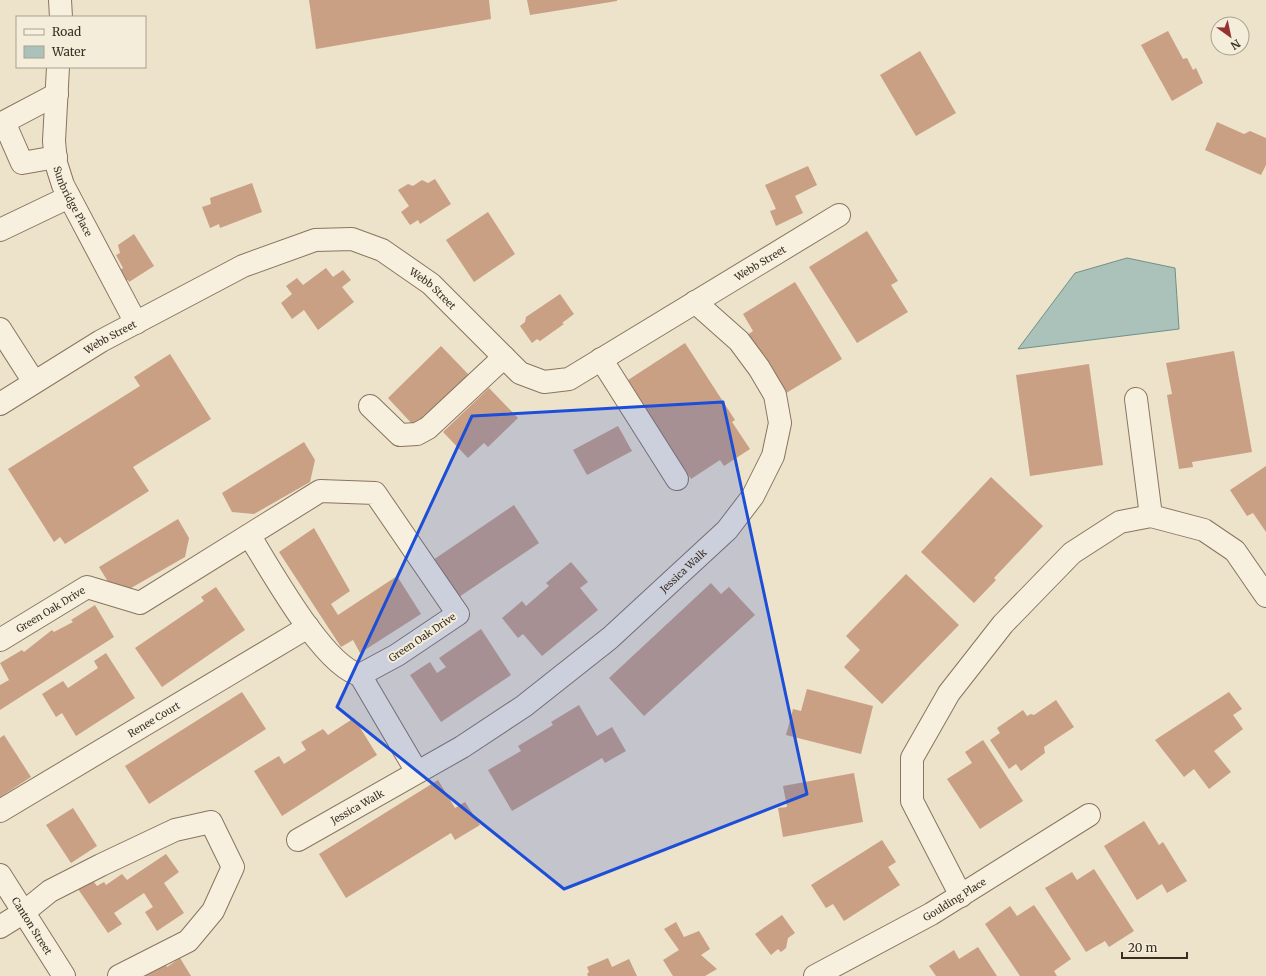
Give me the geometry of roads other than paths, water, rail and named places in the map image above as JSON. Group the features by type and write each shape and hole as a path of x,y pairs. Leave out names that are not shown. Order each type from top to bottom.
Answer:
{"street":[{"path":"60,0 61,16"},
{"name":"Sunbridge Place","path":"58,68 54,141 56,157 63,185 136,323"},
{"path":"56,157 22,163 4,122 57,94"},
{"path":"0,230 70,197"},
{"name":"Webb Street","path":"0,404 101,341 243,266 315,240 352,239 382,250 431,284 520,373 544,382 568,379 839,215"},
{"name":"Jessica Walk","path":"298,840 462,747 524,706 610,638 727,530 753,496 773,456 780,423 775,395 759,368 739,341 695,302"},
{"path":"0,329 34,382"},
{"path":"370,406 400,435 417,434 442,417 504,357"},
{"path":"601,359 677,479"},
{"path":"1136,399 1151,516"},
{"name":"Green Oak Drive","path":"0,640 87,587 140,603 320,491 375,493 458,614 397,655 360,675"},
{"path":"961,896 912,801 912,758 949,694 998,631 1072,553 1120,522 1151,516 1204,530 1235,551 1266,596"},
{"path":"249,535 308,627 334,659 346,670 360,675 417,772"},
{"name":"Renee Court","path":"0,811 308,627"},
{"name":"Goulding Place","path":"815,976 931,914 1089,815"},
{"path":"0,927 24,912 50,891 101,865 175,830 211,822 233,867 213,911 188,941 119,976"},
{"name":"Canton Street","path":"0,875 64,976"}],"water":[{"path":"1127,258 1175,268 1179,329 1018,349 1075,273"}]}
